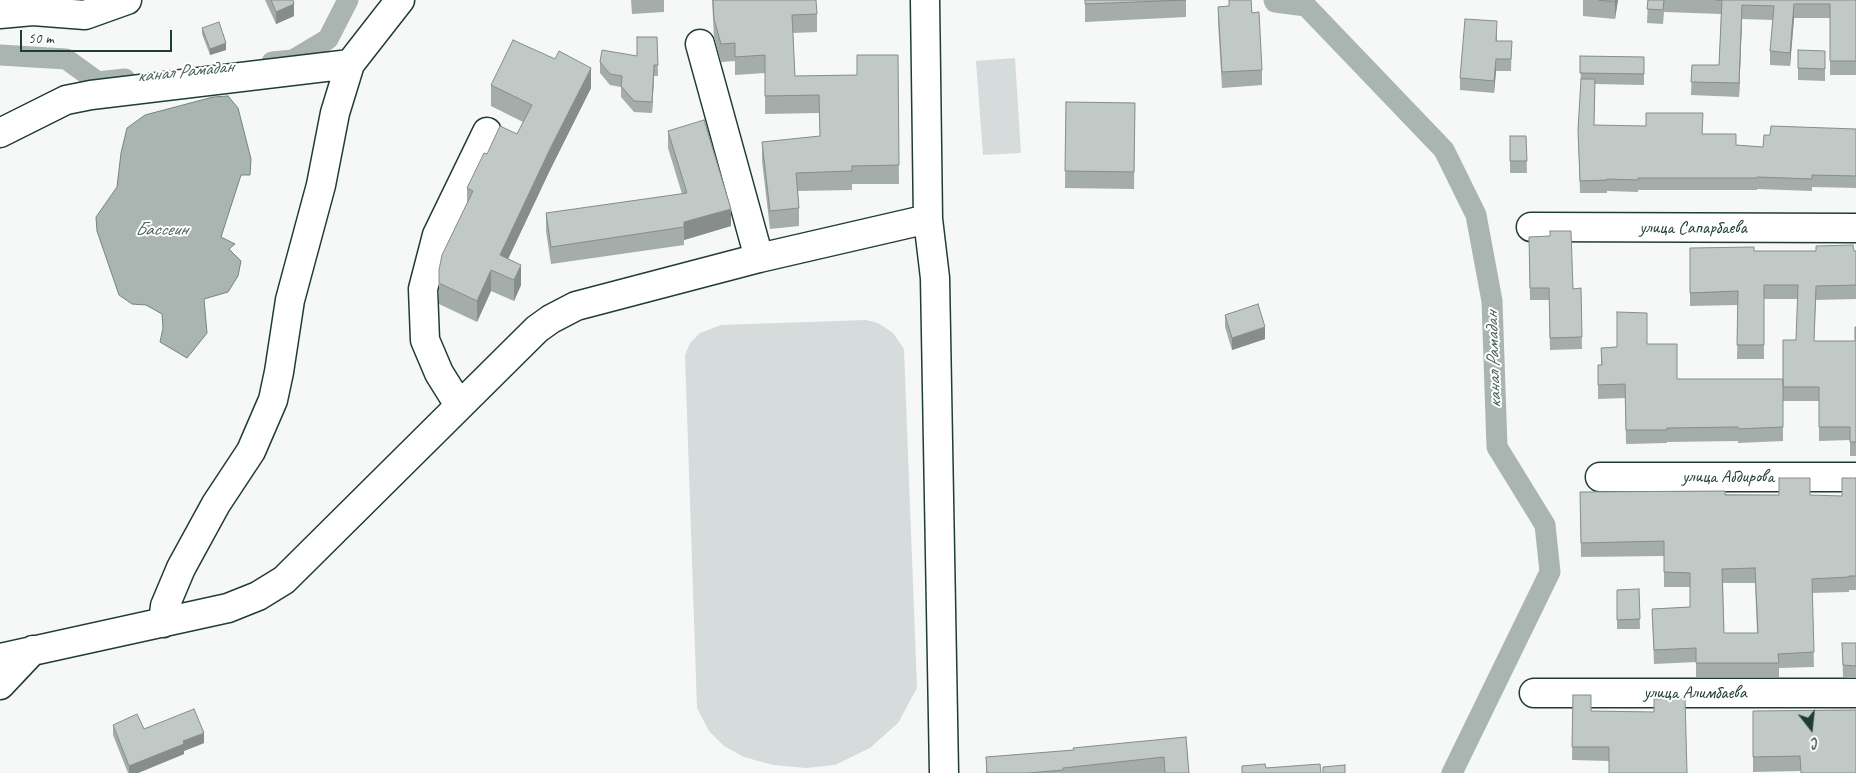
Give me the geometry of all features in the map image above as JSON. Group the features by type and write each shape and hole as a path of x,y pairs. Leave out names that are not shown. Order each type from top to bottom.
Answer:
{"street":[{"path":"0,14 33,11 84,15 127,0"},
{"path":"163,623 165,606 181,568 216,504 251,451 273,400 290,300 321,185 335,114 350,64 400,0"},
{"path":"925,0 928,219 935,278 944,773"},
{"path":"700,44 759,258"},
{"path":"0,133 66,100 350,64"},
{"path":"459,405 439,373 425,340 423,289 437,235 487,132"},
{"path":"0,658 228,608 258,596 284,580 536,329 576,306 759,258 928,219"},
{"name":"улица Сапарбаева","path":"1531,227 1856,228"},
{"name":"улица Абдирова","path":"1600,477 1856,477"},
{"path":"0,685 33,650"},
{"name":"улица Алимбаева","path":"1534,694 1856,692"}],"shaded area":[{"path":"1015,58 1021,153 983,155 976,61"},
{"path":"866,320 878,323 893,333 904,349 917,688 898,723 870,748 835,765 806,768 773,765 744,757 724,746 709,731 697,708 685,355 690,343 700,333 721,325"}],"water":[{"name":"Бассеин","path":"228,96 238,108 251,159 250,175 241,175 221,237 235,244 229,249 241,261 238,276 228,292 204,299 207,333 187,358 160,342 163,328 162,314 146,305 132,304 119,295 97,231 96,217 117,187 121,153 127,128 145,115 213,97"}],"building":[{"path":"271,0 293,0 294,4 276,12"},
{"path":"713,0 816,0 817,14 792,15 795,76 857,75 857,55 898,55 899,165 852,166 852,171 796,173 799,208 770,211 762,142 820,136 819,95 765,96 765,55 735,57 735,43 721,44 714,19"},
{"path":"1085,0 1186,0 1085,4"},
{"path":"1229,0 1251,0 1252,13 1259,12 1262,70 1222,72 1218,7 1229,6"},
{"path":"1599,0 1615,0 1615,2"},
{"path":"1648,0 1664,0 1663,10 1647,9"},
{"path":"1722,0 1856,0 1856,61 1830,61 1830,4 1794,4 1790,53 1770,51 1774,6 1742,5 1739,83 1691,82 1692,65 1719,65"},
{"path":"1465,19 1497,21 1496,41 1512,41 1511,59 1496,59 1494,81 1460,78"},
{"path":"219,22 226,43 210,49 202,28"},
{"path":"637,37 657,37 658,65 654,65 652,102 634,101 621,86 622,76 610,74 600,62 602,50 637,56"},
{"path":"513,40 555,59 559,51 591,68 500,255 521,265 514,280 491,270 477,301 439,283 439,270 442,255 473,191 467,188 484,153 487,154 500,126 517,134 532,105 491,85"},
{"path":"1798,50 1825,51 1825,69 1798,68"},
{"path":"1580,56 1644,57 1644,74 1580,73"},
{"path":"1581,79 1595,79 1594,125 1646,126 1646,113 1703,113 1702,134 1736,134 1736,145 1763,147 1764,135 1770,135 1771,126 1856,129 1856,176 1812,175 1812,179 1757,177 1638,178 1638,180 1607,179 1580,181 1578,130"},
{"path":"1066,102 1135,103 1134,172 1065,171"},
{"path":"704,120 731,209 684,222 684,227 551,247 546,213 687,193 668,131"},
{"path":"1510,136 1526,136 1527,161 1510,161"},
{"path":"1550,231 1571,231 1573,289 1581,288 1582,337 1550,338 1549,288 1530,288 1529,237 1550,236"},
{"path":"1853,245 1854,251 1856,251 1856,285 1816,286 1814,341 1855,341 1856,327 1856,442 1850,442 1850,427 1819,427 1819,387 1783,387 1783,340 1796,340 1798,285 1764,285 1764,345 1737,345 1738,291 1690,293 1690,248 1754,247 1754,251 1816,251 1816,246"},
{"path":"1258,304 1265,327 1232,338 1225,315"},
{"path":"1617,312 1647,313 1647,344 1677,344 1677,379 1783,379 1783,427 1626,430 1625,384 1598,385 1598,365 1602,365 1601,348 1617,347"},
{"path":"1779,478 1810,478 1810,495 1842,496 1842,478 1856,478 1856,576 1812,579 1814,652 1778,654 1779,663 1696,663 1696,648 1654,650 1652,609 1690,607 1690,573 1664,572 1664,541 1581,543 1580,492 1725,491 1725,495 1779,495","holes":["1755,568 1758,633 1724,633 1722,569"]},
{"path":"1639,589 1640,619 1617,620 1617,590"},
{"path":"1842,643 1856,643 1856,666 1843,665"},
{"path":"1573,695 1591,695 1591,711 1654,712 1654,699 1685,698 1687,773 1609,773 1609,747 1572,747"},
{"path":"194,709 204,733 183,741 184,744 129,766 113,725 137,714 144,729"},
{"path":"1856,710 1856,773 1801,773 1800,756 1753,757 1753,711"},
{"path":"1186,737 1189,773 1165,773 1164,757 1063,768 1063,770 1028,773 987,773 986,757 1074,750 1073,748"},
{"path":"1265,764 1266,768 1320,764 1321,773 1242,773 1242,766"},
{"path":"1345,765 1345,773 1323,773 1323,767"}],"waterway":[{"name":"канал Рамадан","path":"272,62 293,60 328,39 348,0"},
{"name":"канал Рамадан","path":"1274,0 1275,2 1306,6 1444,150 1476,215 1492,301 1497,447 1545,525 1550,572 1452,773"},
{"name":"канал Рамадан","path":"0,55 66,59 98,82 125,79"}]}
